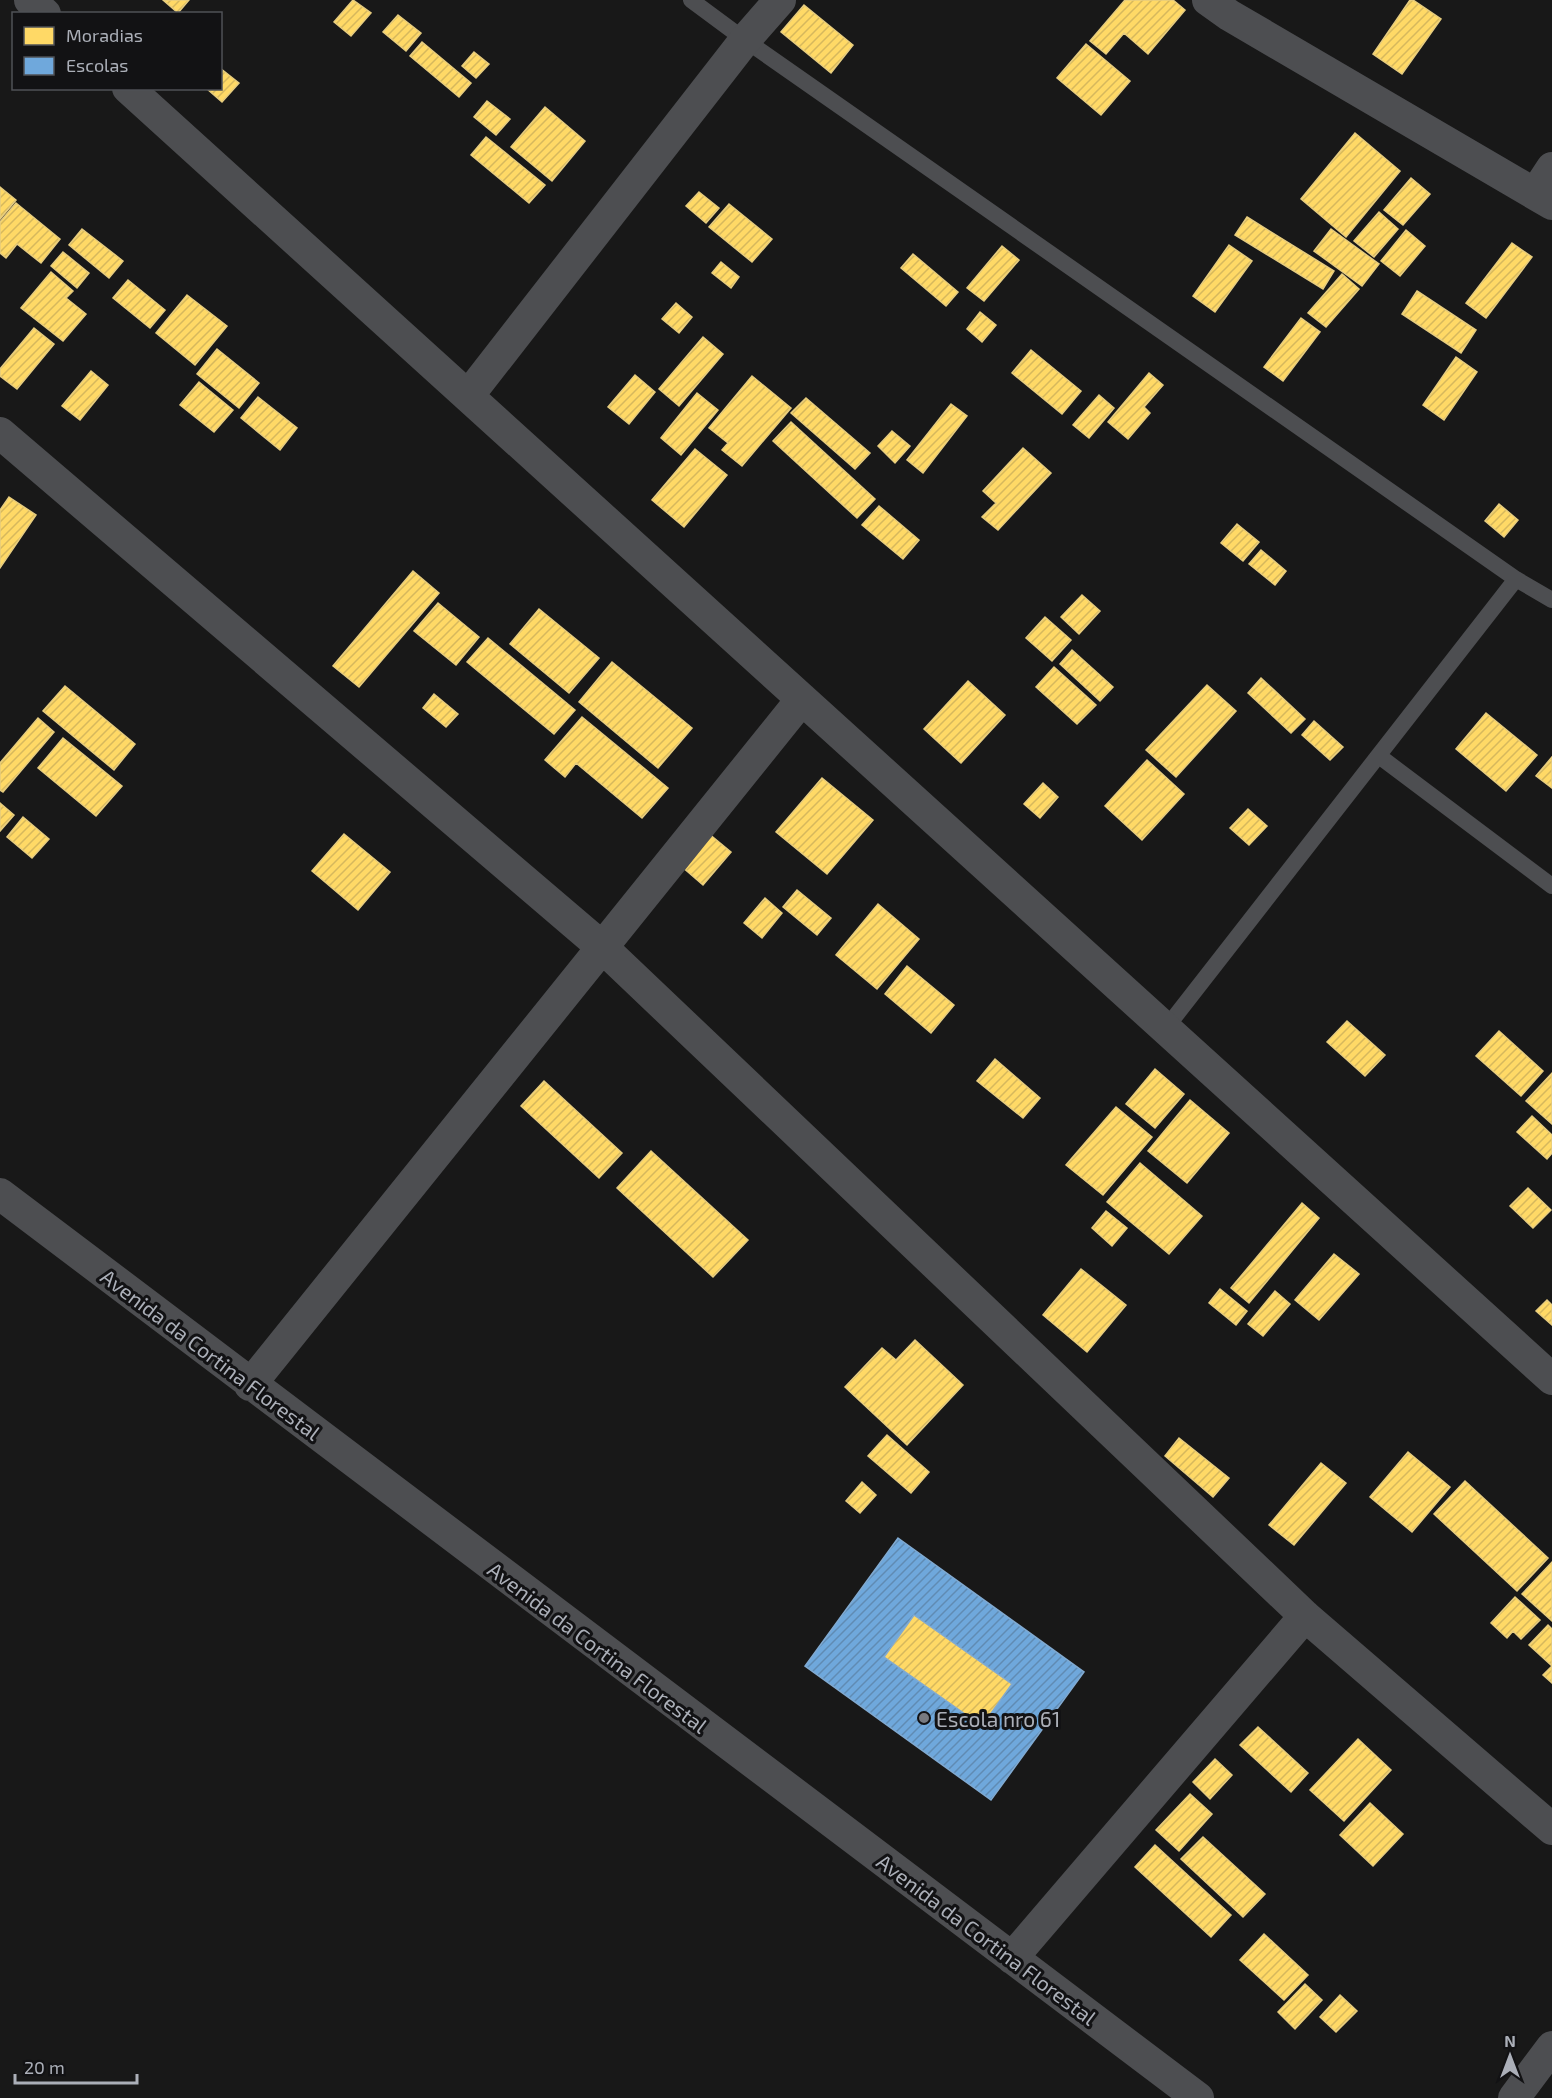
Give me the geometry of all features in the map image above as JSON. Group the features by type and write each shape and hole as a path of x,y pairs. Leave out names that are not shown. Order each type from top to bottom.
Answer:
{"street":[{"path":"30,0 43,12"},
{"path":"468,396 745,40 780,0"},
{"path":"1226,5 1544,199 1552,168"},
{"path":"130,90 1552,1379"},
{"path":"0,433 602,947 1305,1616 1552,1829"},
{"path":"250,1384 802,699"},
{"name":"Avenida da Cortina Florestal","path":"0,1194 1198,2098"},
{"path":"1011,1958 1305,1616"},
{"path":"1514,2098 1552,2047"}],"lane":[{"path":"691,0 1516,579 1552,600"},
{"path":"1167,1029 1516,579"},
{"path":"1379,756 1552,885"}],"building: Moradias":[{"path":"163,0 189,0 177,12"},
{"path":"353,0 371,13 351,36 334,22"},
{"path":"1125,0 1173,0 1185,10 1148,54 1124,33 1106,54 1090,41"},
{"path":"1410,0 1441,19 1402,74 1373,54"},
{"path":"804,5 853,45 831,73 781,32"},
{"path":"398,15 421,33 406,51 383,32"},
{"path":"422,42 471,83 459,97 410,56"},
{"path":"1086,44 1130,81 1101,115 1057,78"},
{"path":"474,52 489,64 476,78 462,66"},
{"path":"222,70 239,83 222,102 208,90 222,90"},
{"path":"487,101 510,119 496,135 474,117"},
{"path":"545,107 585,141 552,181 511,147"},
{"path":"1355,133 1400,171 1346,237 1301,199"},
{"path":"486,137 545,185 529,203 471,155"},
{"path":"1411,178 1430,194 1403,225 1384,210"},
{"path":"0,187 16,200 0,219"},
{"path":"699,192 719,208 706,223 686,206"},
{"path":"16,203 60,239 41,263 17,244 6,258 0,253 0,222"},
{"path":"729,204 772,239 752,262 709,227"},
{"path":"1379,212 1398,229 1374,257 1354,241"},
{"path":"1247,217 1334,271 1323,289 1235,235"},
{"path":"82,229 123,261 109,278 69,245"},
{"path":"1331,229 1379,264 1362,286 1314,251"},
{"path":"1406,230 1425,246 1400,276 1381,261"},
{"path":"1512,243 1532,257 1486,318 1466,303"},
{"path":"1229,245 1252,261 1215,312 1193,296"},
{"path":"1002,246 1019,260 984,301 967,288"},
{"path":"63,252 89,273 77,288 51,266"},
{"path":"913,254 958,292 946,306 901,268"},
{"path":"721,262 739,277 731,288 712,273"},
{"path":"51,272 73,291 66,298 86,314 63,341 21,308"},
{"path":"1342,274 1359,289 1326,327 1308,313"},
{"path":"128,280 165,310 150,328 113,298"},
{"path":"1417,291 1476,330 1461,353 1402,314"},
{"path":"187,295 227,326 195,365 156,333"},
{"path":"676,303 692,317 679,333 662,319"},
{"path":"980,312 996,325 982,342 967,329"},
{"path":"1301,318 1320,332 1283,381 1264,367"},
{"path":"34,328 54,344 17,389 0,376 0,369"},
{"path":"703,337 723,354 679,406 659,389"},
{"path":"217,349 259,383 239,408 197,374"},
{"path":"1031,350 1081,391 1062,414 1012,373"},
{"path":"1456,357 1477,372 1444,420 1423,405"},
{"path":"91,371 108,385 80,420 62,406"},
{"path":"1149,373 1163,385 1144,407 1150,413 1128,439 1108,422"},
{"path":"635,375 655,392 629,424 608,407"},
{"path":"752,376 791,408 742,466 722,450 728,443 709,428"},
{"path":"199,382 233,410 214,432 180,405"},
{"path":"697,393 718,410 681,455 661,438"},
{"path":"1099,395 1114,408 1089,438 1073,425"},
{"path":"258,397 297,428 280,450 241,418"},
{"path":"806,398 870,453 855,469 791,413"},
{"path":"951,404 967,416 923,473 907,460"},
{"path":"791,422 875,499 857,518 773,441"},
{"path":"892,431 910,446 895,463 878,446"},
{"path":"1023,448 1051,473 998,530 982,517 996,503 983,491"},
{"path":"695,449 727,475 684,527 652,500"},
{"path":"9,497 36,515 0,568 0,510"},
{"path":"1499,504 1518,520 1504,537 1485,521"},
{"path":"879,506 919,540 903,559 862,525"},
{"path":"1237,524 1259,542 1243,561 1221,543"},
{"path":"1261,550 1286,571 1275,585 1249,564"},
{"path":"413,571 439,593 359,687 333,666"},
{"path":"1082,595 1100,611 1079,634 1061,617"},
{"path":"438,603 479,637 456,665 414,631"},
{"path":"539,609 599,658 569,693 510,644"},
{"path":"1045,617 1071,640 1052,661 1026,638"},
{"path":"488,638 575,710 554,734 467,662"},
{"path":"1072,650 1113,687 1100,701 1060,664"},
{"path":"612,662 692,728 658,768 579,702"},
{"path":"1054,667 1096,705 1077,724 1036,687"},
{"path":"1261,678 1305,719 1291,733 1248,693"},
{"path":"968,681 1005,715 961,763 924,729"},
{"path":"1207,685 1236,711 1176,777 1146,750"},
{"path":"65,686 135,744 114,770 43,711"},
{"path":"434,694 458,714 446,727 423,708"},
{"path":"1486,713 1537,755 1506,791 1456,749"},
{"path":"582,717 668,788 642,818 576,763 565,777 545,760"},
{"path":"38,718 54,732 3,792 0,790 0,763"},
{"path":"1314,721 1343,747 1330,760 1302,735"},
{"path":"63,738 122,786 96,816 38,768"},
{"path":"1552,757 1552,788 1536,776"},
{"path":"1147,760 1184,794 1142,840 1105,806"},
{"path":"822,778 873,820 827,874 776,832"},
{"path":"1043,783 1058,797 1040,818 1024,804"},
{"path":"0,803 14,815 0,831"},
{"path":"1248,809 1267,826 1249,845 1230,828"},
{"path":"23,817 49,839 32,858 7,837"},
{"path":"708,833 731,852 703,885 681,866"},
{"path":"344,834 390,872 358,910 312,871"},
{"path":"797,890 831,918 817,935 783,907"},
{"path":"765,898 782,913 762,938 744,923"},
{"path":"878,904 919,939 877,989 836,955"},
{"path":"907,966 954,1005 931,1033 885,994"},
{"path":"1347,1021 1385,1055 1365,1076 1327,1042"},
{"path":"1499,1031 1543,1071 1521,1096 1476,1056"},
{"path":"995,1059 1040,1098 1023,1118 977,1081"},
{"path":"1155,1069 1184,1094 1155,1128 1126,1104"},
{"path":"1552,1073 1552,1124 1526,1101"},
{"path":"544,1081 622,1153 599,1178 521,1106"},
{"path":"1190,1100 1229,1133 1187,1183 1148,1151"},
{"path":"1116,1107 1152,1137 1103,1195 1066,1165"},
{"path":"1532,1116 1552,1135 1552,1153 1547,1159 1517,1132"},
{"path":"651,1151 748,1240 713,1277 617,1188"},
{"path":"1140,1163 1202,1216 1169,1254 1107,1202"},
{"path":"1528,1188 1551,1210 1533,1228 1510,1206"},
{"path":"1302,1203 1319,1218 1249,1303 1231,1288"},
{"path":"1106,1211 1127,1228 1112,1246 1092,1228"},
{"path":"1334,1254 1359,1274 1319,1320 1295,1300"},
{"path":"1081,1269 1126,1305 1087,1352 1043,1315"},
{"path":"1220,1289 1247,1311 1236,1325 1209,1303"},
{"path":"1275,1291 1290,1304 1263,1336 1248,1324"},
{"path":"1547,1300 1552,1305 1552,1325 1536,1311"},
{"path":"915,1340 963,1385 907,1445 845,1387 882,1348 896,1360"},
{"path":"887,1435 929,1472 911,1493 868,1456"},
{"path":"1179,1438 1229,1478 1213,1497 1165,1456"},
{"path":"1408,1452 1450,1487 1412,1532 1370,1497"},
{"path":"1321,1463 1346,1483 1294,1545 1269,1525"},
{"path":"1465,1481 1548,1558 1517,1591 1434,1514"},
{"path":"862,1482 876,1495 860,1513 846,1501"},
{"path":"1552,1562 1552,1621 1522,1594"},
{"path":"1515,1597 1540,1620 1521,1639 1513,1631 1507,1638 1491,1623"},
{"path":"914,1615 1012,1684 982,1726 884,1657"},
{"path":"1548,1625 1552,1629 1552,1666 1529,1645"},
{"path":"1552,1666 1552,1683 1543,1675"},
{"path":"1258,1727 1308,1773 1291,1792 1240,1745"},
{"path":"1358,1739 1391,1770 1344,1821 1310,1790"},
{"path":"1215,1759 1232,1775 1210,1799 1193,1782"},
{"path":"1190,1794 1212,1814 1179,1851 1156,1830"},
{"path":"1370,1803 1403,1834 1373,1866 1340,1835"},
{"path":"1203,1837 1265,1894 1243,1917 1181,1859"},
{"path":"1155,1845 1231,1915 1211,1937 1135,1867"},
{"path":"1264,1934 1308,1975 1284,2000 1240,1960"},
{"path":"1305,1984 1322,2000 1295,2029 1278,2012"},
{"path":"1340,1995 1357,2011 1336,2032 1320,2017"}],"building: Escolas":[{"path":"898,1538 1084,1672 991,1800 805,1666","holes":["914,1615 1012,1684 982,1726 884,1657"]}],"place":[{"name":"Escola nro 61","path":"924,1718"}]}
